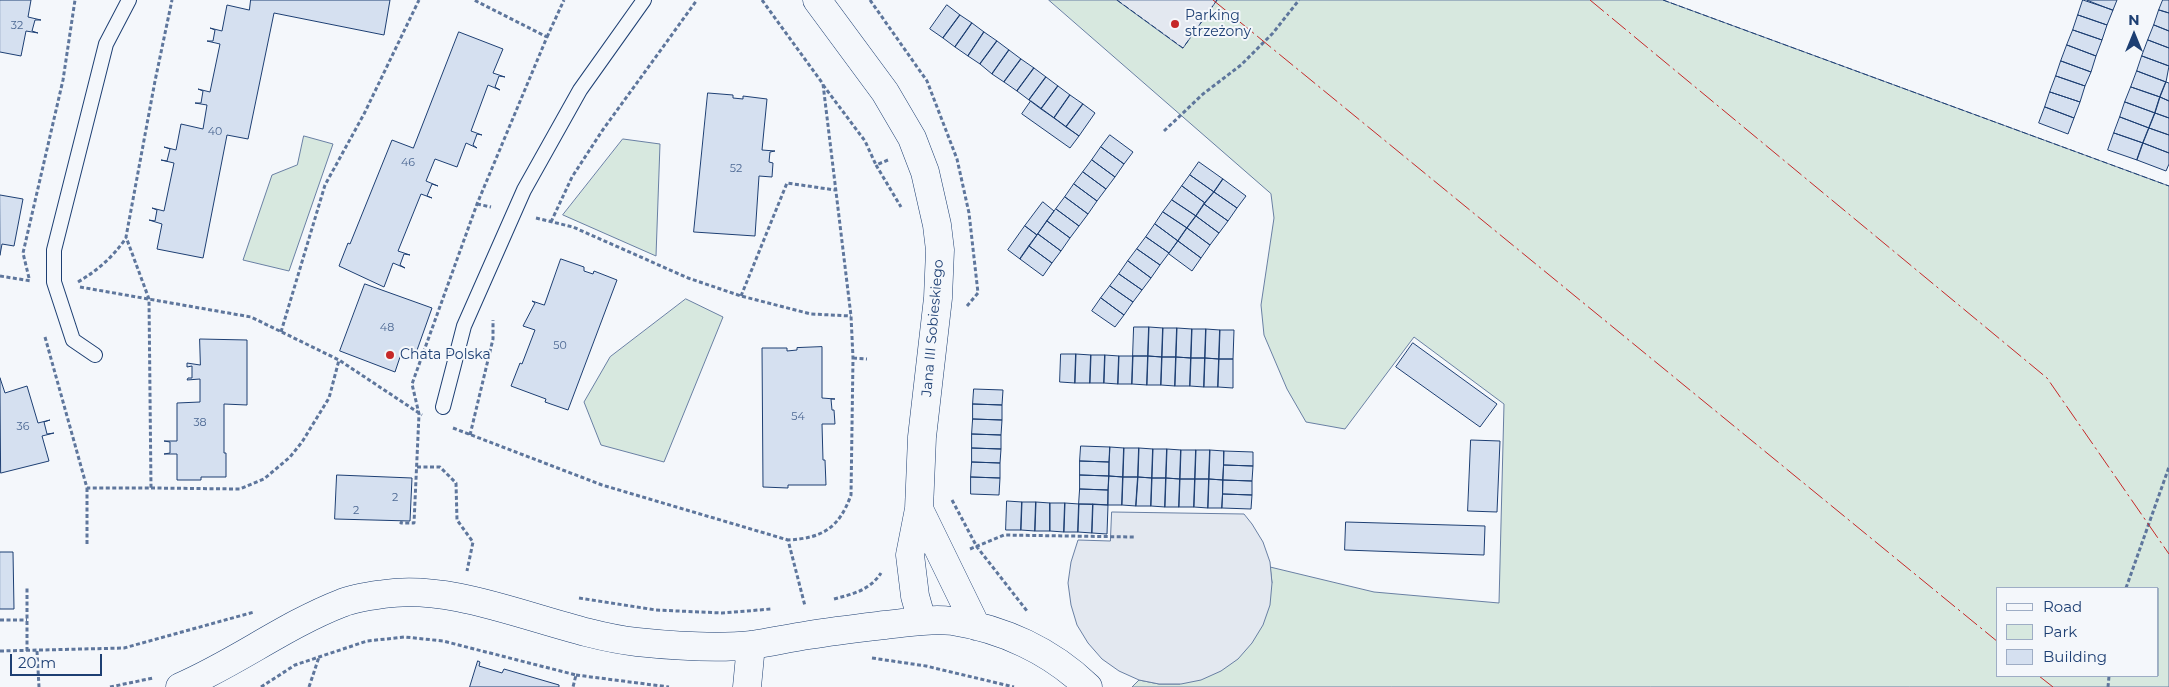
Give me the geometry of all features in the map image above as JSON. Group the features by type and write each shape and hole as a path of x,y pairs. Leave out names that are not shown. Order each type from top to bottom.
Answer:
{"street":[{"name":"Jana III Sobieskiego","path":"817,0 885,92 916,147 932,200 940,250 938,298 922,437 919,509 910,554 915,596 922,621"},
{"name":"Jana III Sobieskiego","path":"919,509 976,626"},
{"path":"922,621 950,574"},
{"path":"180,687 202,678 283,629 344,602 387,594 430,594 472,601 588,634 636,642 698,646 751,645 812,634 922,621 949,621 976,626 1008,636 1041,651 1069,669 1088,687"},
{"path":"747,687 751,645"}],"lane":[{"path":"96,355 73,340 54,282 54,250 106,44 129,0"},
{"path":"443,407 464,326 524,190 580,90 644,0"}],"path":[{"path":"33,290 23,253 63,80 75,0"},
{"path":"172,0 154,81 126,237 114,256 92,274 72,286 251,317 339,360 419,414 428,418"},
{"path":"282,332 325,185 364,114 419,0"},
{"path":"474,0 547,37"},
{"path":"402,521 402,523 414,523 419,414 412,384 477,204 564,0"},
{"path":"551,222 572,177 698,0"},
{"path":"762,0 865,141 876,165"},
{"path":"1164,130 1203,94 1241,66 1273,33 1299,0"},
{"path":"445,426 602,485 788,540 809,539 835,524 845,510 851,494 853,358 851,316 823,84"},
{"path":"741,296 787,183 835,190"},
{"path":"477,204 573,228 688,278 741,296 811,314 851,316"},
{"path":"126,237 149,299 151,488"},
{"path":"0,276 30,281 54,282"},
{"path":"470,435 493,339 494,316"},
{"path":"43,328 87,488 88,545"},
{"path":"853,358 867,359"},
{"path":"87,488 240,489 264,479 290,457 302,442 329,398 339,360"},
{"path":"417,467 440,467 456,483 456,520 473,542 466,576"},
{"path":"2126,587 2169,467"},
{"path":"952,500 977,547 1021,604 1033,615"},
{"path":"977,547 1004,534 1134,537"},
{"path":"788,540 801,588"},
{"path":"833,600 852,594 874,583 882,571"},
{"path":"27,587 27,651"},
{"path":"576,597 656,610 722,613 777,609"},
{"path":"796,608 814,604"},
{"path":"0,651 124,648 238,616 260,612"},
{"path":"0,620 27,620"},
{"path":"261,687 295,665 367,641 405,636 443,641 576,675 669,687"},
{"path":"37,651 39,687"},
{"path":"309,687 319,657"},
{"path":"866,657 926,666 1014,687"},
{"path":"572,687 576,675"}],"green space":[{"path":"1049,0 1117,0 1183,48 1217,0 1663,0 2169,186 2169,687 1132,687 1139,680 1159,684 1180,684 1272,583 1270,567 1374,592 1499,603 1504,404 1414,337 1345,429 1306,422 1287,389 1264,335 1261,305 1274,218 1271,194"},
{"path":"304,136 333,144 289,271 243,260 272,175 297,165"},
{"path":"623,139 660,144 656,256 563,215"},
{"path":"686,299 723,317 664,462 601,445 584,402 610,357"}],"shaded area":[{"name":"Parking strzeżony","path":"1117,0 1217,0 1183,48"},
{"path":"1112,512 1244,514 1263,542 1270,562 1272,583 1270,605 1263,625 1252,643 1238,659 1221,671 1201,680 1181,684 1159,684 1139,680 1119,671 1102,659 1088,643 1077,625 1071,605 1068,583 1071,562 1078,540 1110,541"}],"building":[{"path":"0,0 31,0 28,17 41,20 35,20 32,31 38,33 26,31 21,56 0,52"},
{"path":"251,0 390,0 384,35 274,13 248,139 227,135 203,258 157,249 162,224 149,220 155,221 157,210 152,208 164,211 174,163 161,160 167,161 170,149 164,147 176,150 181,124 203,129 207,105 195,103 201,103 203,91 198,89 210,92 220,44 207,41 213,41 215,30 210,28 222,31 227,5 249,10"},
{"path":"2083,0 2113,10 2107,25 2078,15"},
{"path":"2087,0 2117,0 2113,10"},
{"path":"2163,0 2169,0 2169,13 2159,10"},
{"path":"947,5 960,15 943,38 930,29"},
{"path":"2159,10 2169,13 2169,31 2154,25"},
{"path":"960,15 972,23 955,47 943,38"},
{"path":"2078,15 2107,25 2102,40 2073,30"},
{"path":"972,23 984,32 968,56 955,47"},
{"path":"2154,25 2169,31 2169,48 2148,40"},
{"path":"2073,30 2102,40 2096,56 2067,45"},
{"path":"459,32 503,49 493,73 505,77 499,76 495,87 500,90 488,85 471,131 482,135 477,134 473,145 477,148 466,143 457,167 435,159 426,181 438,186 432,184 427,196 432,198 421,194 398,251 410,255 404,254 400,265 405,268 393,263 384,287 339,266 348,243 350,244 392,140 413,148"},
{"path":"984,32 997,41 980,64 968,56"},
{"path":"2148,40 2169,48 2169,66 2142,56"},
{"path":"997,41 1009,50 992,74 980,64"},
{"path":"2067,45 2096,56 2091,72 2061,61"},
{"path":"1009,50 1021,59 1004,82 992,74"},
{"path":"2142,56 2169,66 2166,82 2137,71"},
{"path":"1021,59 1034,68 1017,91 1004,82"},
{"path":"2061,61 2091,72 2085,86 2056,76"},
{"path":"1034,68 1046,77 1029,100 1017,91"},
{"path":"2137,71 2166,82 2160,97 2131,87"},
{"path":"2056,76 2085,86 2080,102 2050,92"},
{"path":"1046,77 1058,86 1041,109 1029,100"},
{"path":"2166,82 2169,83 2169,101 2160,97"},
{"path":"1058,86 1070,95 1054,118 1041,109"},
{"path":"2131,87 2160,97 2155,113 2125,102"},
{"path":"2050,92 2080,102 2074,118 2045,107"},
{"path":"708,93 733,95 733,98 743,99 743,96 767,99 762,150 775,151 770,152 769,162 773,163 772,177 759,176 755,236 694,232"},
{"path":"1070,95 1083,104 1066,127 1054,118"},
{"path":"2160,97 2169,101 2169,118 2155,113"},
{"path":"1031,101 1079,136 1070,148 1022,114"},
{"path":"2125,102 2155,113 2149,128 2120,117"},
{"path":"1083,104 1095,113 1079,136 1066,127"},
{"path":"2045,107 2074,118 2068,134 2039,123"},
{"path":"2155,113 2169,118 2169,135 2149,128"},
{"path":"2120,117 2149,128 2143,143 2114,133"},
{"path":"2149,128 2169,135 2169,153 2143,143"},
{"path":"2114,133 2143,143 2137,160 2108,150"},
{"path":"1110,135 1133,152 1124,164 1101,147"},
{"path":"2143,143 2169,153 2169,164 2166,171 2137,160"},
{"path":"1101,147 1124,164 1115,177 1092,160"},
{"path":"1092,160 1115,177 1106,189 1083,172"},
{"path":"1199,162 1223,179 1214,192 1190,175"},
{"path":"1083,172 1106,189 1097,201 1074,184"},
{"path":"1190,175 1214,192 1205,203 1182,186"},
{"path":"1223,179 1246,196 1237,208 1214,192"},
{"path":"1074,184 1097,201 1088,214 1065,197"},
{"path":"1182,186 1205,203 1196,216 1172,200"},
{"path":"1214,192 1237,208 1228,221 1204,204"},
{"path":"0,195 23,199 14,246 2,244 0,255"},
{"path":"1065,197 1088,214 1079,226 1056,209"},
{"path":"1172,200 1196,216 1187,228 1163,212"},
{"path":"1043,202 1054,211 1037,235 1025,226"},
{"path":"1204,204 1228,221 1219,233 1196,216"},
{"path":"1056,209 1079,226 1070,238 1047,221"},
{"path":"1163,212 1187,228 1178,241 1155,224"},
{"path":"1196,216 1219,233 1210,245 1187,228"},
{"path":"1047,221 1070,238 1061,251 1038,234"},
{"path":"1155,224 1178,241 1169,253 1146,237"},
{"path":"1025,226 1037,235 1020,259 1008,250"},
{"path":"1187,228 1210,245 1201,258 1178,241"},
{"path":"1038,234 1061,251 1052,263 1029,246"},
{"path":"1146,237 1169,253 1160,265 1137,249"},
{"path":"1178,241 1201,258 1192,271 1169,254"},
{"path":"1029,246 1052,263 1043,276 1020,259"},
{"path":"1137,249 1160,265 1151,278 1128,261"},
{"path":"561,259 584,267 584,271 593,274 594,271 617,280 568,410 545,402 546,399 511,386 535,330 523,326 535,303 532,301 544,305"},
{"path":"1128,261 1151,278 1142,290 1119,274"},
{"path":"1119,274 1142,290 1133,302 1110,286"},
{"path":"365,284 432,308 416,353 403,348 395,372 340,351"},
{"path":"1110,286 1133,302 1124,315 1101,298"},
{"path":"1101,298 1124,315 1115,327 1092,311"},
{"path":"1134,327 1149,327 1148,356 1133,356"},
{"path":"1149,327 1163,328 1162,357 1148,356"},
{"path":"1163,328 1177,328 1176,357 1162,357"},
{"path":"1177,328 1192,329 1191,358 1176,357"},
{"path":"1192,329 1206,329 1205,358 1191,358"},
{"path":"1206,329 1220,330 1219,359 1205,358"},
{"path":"1220,330 1234,330 1233,359 1219,359"},
{"path":"200,339 247,340 247,405 224,404 226,477 201,477 201,480 177,480 177,454 164,454 170,453 170,442 164,441 177,441 177,403 200,402 200,379 187,380 192,378 192,366 187,367 187,363 200,365"},
{"path":"1413,343 1497,404 1480,427 1396,367"},
{"path":"822,347 822,398 835,399 831,399 835,424 822,424 826,485 788,485 788,488 763,487 762,348 787,348 787,351 797,350 797,348"},
{"path":"1061,354 1076,354 1075,383 1060,382"},
{"path":"1076,354 1091,355 1090,383 1075,383"},
{"path":"1091,355 1105,355 1104,383 1090,383"},
{"path":"1105,355 1119,356 1118,384 1104,383"},
{"path":"1119,356 1133,356 1132,384 1118,384"},
{"path":"1133,356 1148,356 1147,385 1132,384"},
{"path":"1148,356 1162,357 1161,385 1147,385"},
{"path":"1162,357 1176,357 1175,386 1161,385"},
{"path":"1176,357 1191,358 1190,386 1175,386"},
{"path":"1191,358 1205,358 1204,387 1190,386"},
{"path":"1205,358 1219,359 1218,387 1204,387"},
{"path":"1219,359 1233,359 1233,388 1218,387"},
{"path":"0,378 5,393 27,386 38,423 50,420 44,422 47,434 54,433 42,436 49,461 1,473"},
{"path":"974,389 1003,390 1002,405 973,404"},
{"path":"973,404 1002,405 1002,420 973,419"},
{"path":"973,419 1002,420 1001,435 972,434"},
{"path":"972,434 1001,435 1001,449 972,448"},
{"path":"1471,440 1500,441 1497,512 1468,511"},
{"path":"1081,446 1110,447 1109,462 1080,461"},
{"path":"1110,447 1124,448 1123,477 1109,476"},
{"path":"972,448 1001,449 1000,463 972,462"},
{"path":"1124,448 1139,448 1138,477 1123,477"},
{"path":"1139,448 1153,449 1152,478 1138,477"},
{"path":"1153,449 1167,449 1166,478 1152,478"},
{"path":"1167,449 1181,450 1180,479 1166,478"},
{"path":"1181,450 1196,450 1195,479 1180,479"},
{"path":"1196,450 1210,450 1209,479 1195,479"},
{"path":"1210,450 1224,451 1223,480 1209,479"},
{"path":"1224,451 1253,452 1253,466 1224,465"},
{"path":"1080,461 1109,462 1109,476 1080,475"},
{"path":"972,462 1000,463 1000,478 971,477"},
{"path":"1224,465 1253,466 1252,481 1223,480"},
{"path":"337,475 412,478 410,521 335,519"},
{"path":"1080,475 1109,476 1108,490 1080,489"},
{"path":"1109,476 1123,477 1122,505 1108,505"},
{"path":"971,477 1000,478 999,495 971,494"},
{"path":"1123,477 1138,477 1136,506 1122,505"},
{"path":"1138,477 1152,478 1151,506 1136,506"},
{"path":"1152,478 1166,478 1165,507 1151,506"},
{"path":"1166,478 1180,479 1179,507 1165,507"},
{"path":"1180,479 1195,479 1194,507 1179,507"},
{"path":"1195,479 1209,479 1208,508 1194,507"},
{"path":"1209,479 1223,480 1222,508 1208,508"},
{"path":"1223,480 1252,481 1252,495 1223,494"},
{"path":"1080,489 1108,490 1108,505 1079,504"},
{"path":"1223,494 1252,495 1251,509 1222,508"},
{"path":"1007,501 1022,502 1021,530 1006,530"},
{"path":"1022,502 1036,502 1035,531 1021,530"},
{"path":"1036,502 1050,503 1050,531 1035,531"},
{"path":"1050,503 1065,503 1064,532 1050,531"},
{"path":"1065,503 1079,504 1078,532 1064,532"},
{"path":"1079,504 1093,504 1092,533 1078,532"},
{"path":"1093,504 1108,505 1107,534 1092,533"},
{"path":"1346,522 1485,526 1484,555 1345,550"},
{"path":"0,552 13,552 14,609 0,609"},
{"path":"478,661 480,662 479,666 502,673 504,669 559,685 559,687 470,687"}],"fence":[{"path":"1117,0 1183,48 1217,0"},
{"path":"1663,0 2169,186"}],"power":[{"path":"1213,0 1996,640"},
{"path":"1590,0 2047,378 2169,554"},
{"path":"2040,677 2053,687"}],"place":[{"name":"Parking strzeżony","path":"1175,24"},
{"name":"Chata Polska","path":"390,355"}]}
